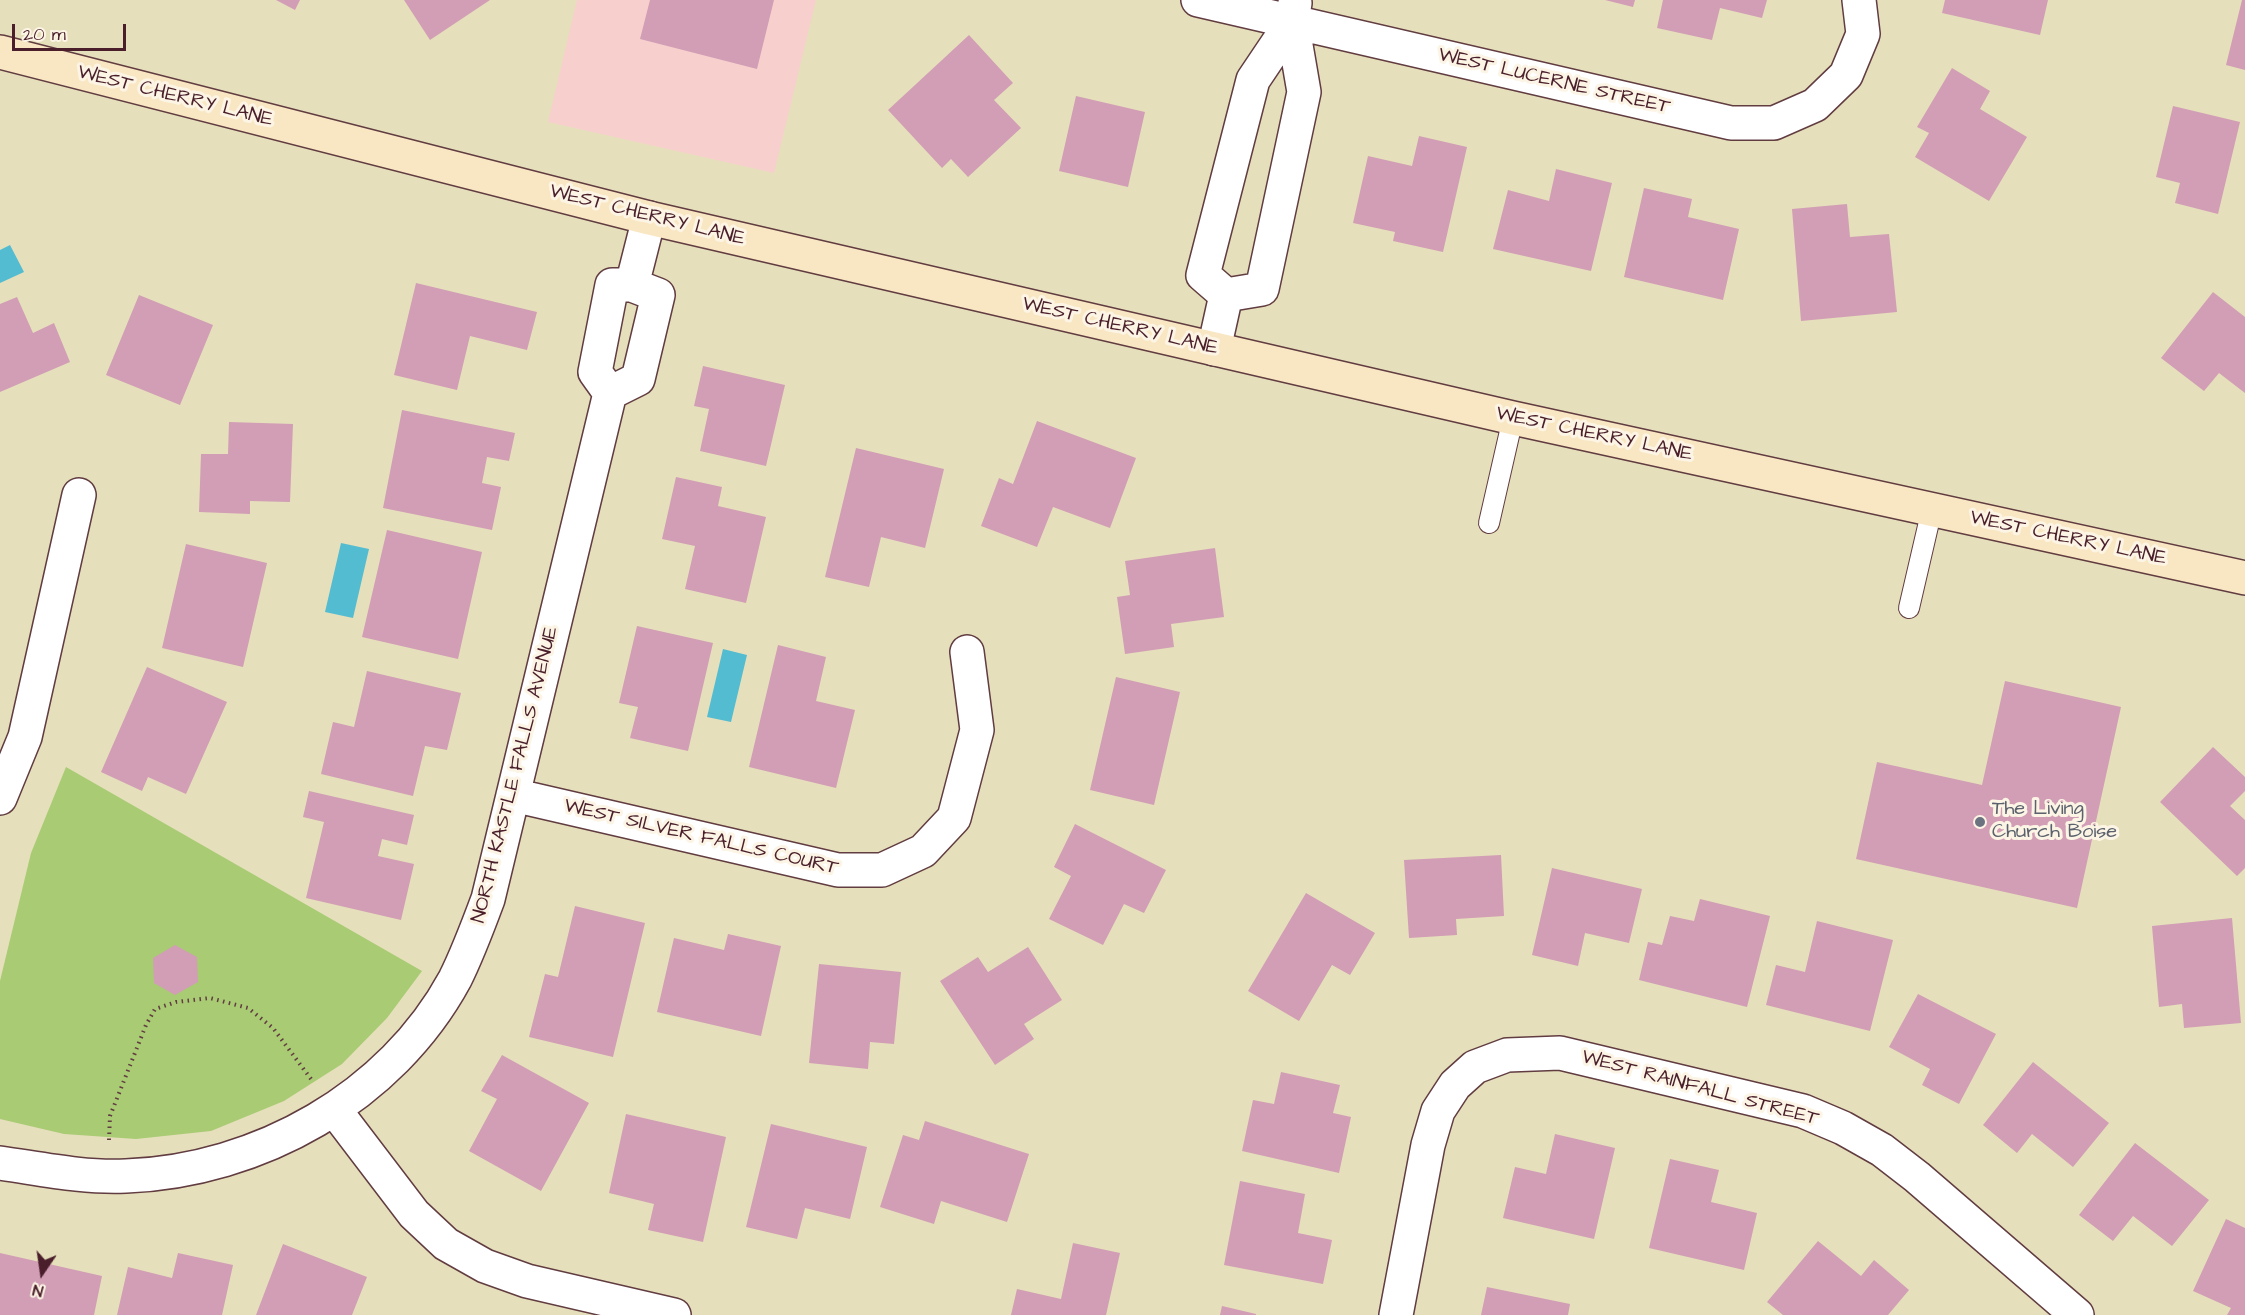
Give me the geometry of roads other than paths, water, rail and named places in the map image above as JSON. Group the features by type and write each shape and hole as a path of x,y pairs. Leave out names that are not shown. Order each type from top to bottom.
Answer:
{"main road":[{"name":"WEST CHERRY LANE","path":"0,52 649,218 1513,418 2245,578"}],"street":[{"name":"WEST LUCERNE STREET","path":"1198,0 1294,11 1731,123 1774,123 1815,105 1846,75 1863,34 1859,0"},
{"path":"1226,295 1203,275 1253,80 1294,11"},
{"path":"1226,295 1262,289 1304,92 1294,11"},
{"path":"632,285 649,218"},
{"path":"612,285 632,285 658,295 638,379 610,393 595,372 612,285"},
{"path":"1214,349 1226,295"},
{"name":"NORTH KASTLE FALLS AVENUE","path":"0,1162 82,1175 125,1176 169,1173 212,1164 254,1151 295,1132 334,1109 370,1082 402,1051 429,1017 454,980 474,940 488,899 610,393"},
{"path":"0,798 25,737 79,495"},
{"name":"WEST SILVER FALLS COURT","path":"513,795 838,870 882,870 923,852 954,818 977,730 967,652"},
{"name":"WEST RAINFALL STREET","path":"1396,1315 1428,1145 1438,1111 1455,1085 1475,1067 1507,1055 1560,1053 1803,1111 1844,1128 1882,1150 1917,1177 2077,1315"},
{"path":"334,1109 414,1214 446,1244 484,1266 527,1281 674,1315"}],"lane":[{"path":"1490,523 1513,418"},
{"path":"1909,608 1932,509"}],"water":[{"path":"10,245 24,272 0,283 0,250"},
{"path":"341,543 369,549 353,618 325,612"},
{"path":"723,649 747,655 731,722 707,717"}],"place":[{"name":"The Living Church Boise","path":"1980,822"}]}
